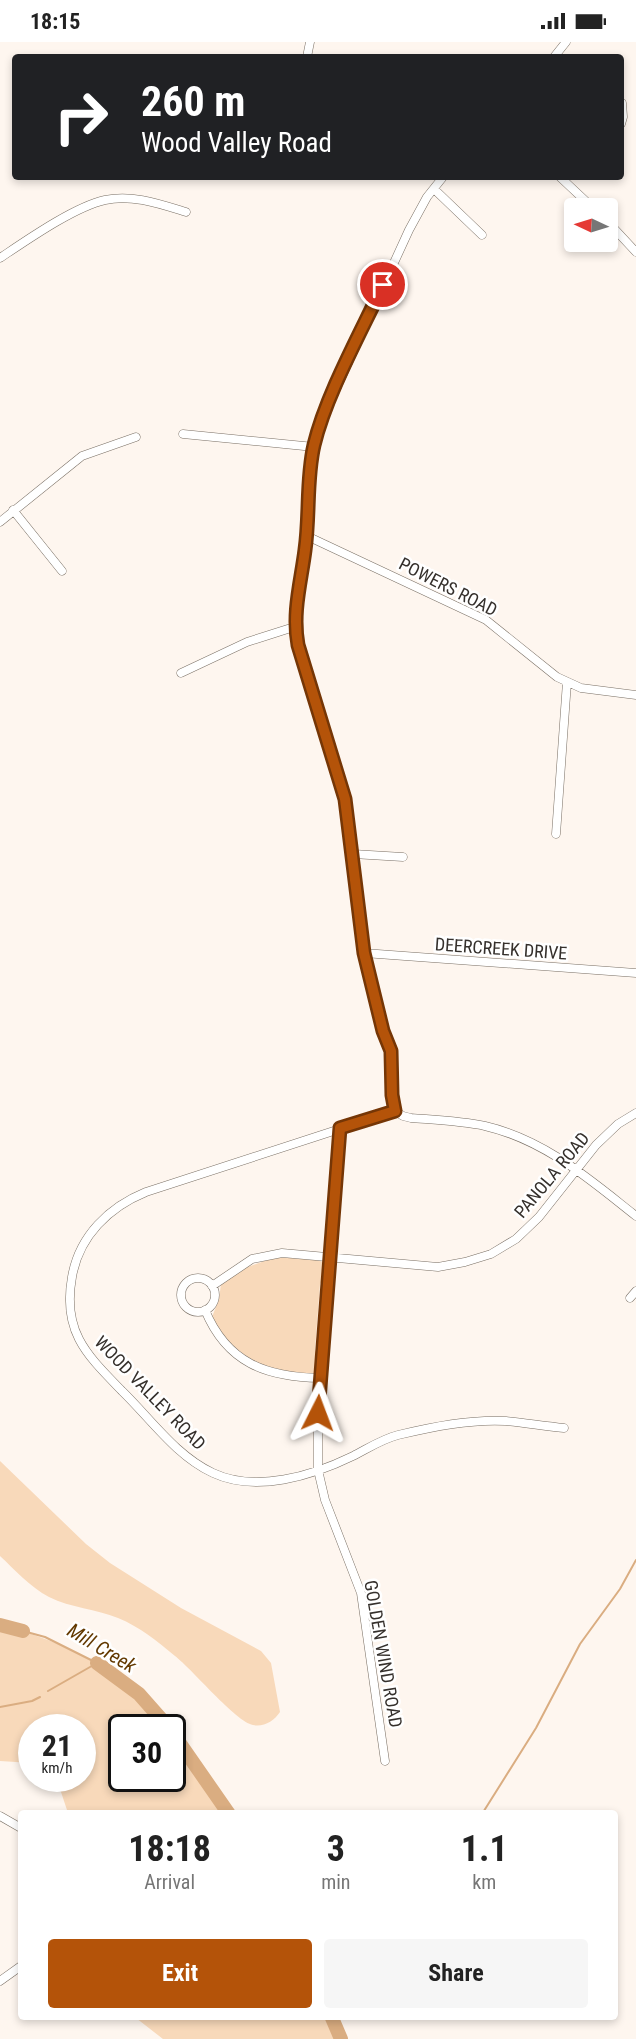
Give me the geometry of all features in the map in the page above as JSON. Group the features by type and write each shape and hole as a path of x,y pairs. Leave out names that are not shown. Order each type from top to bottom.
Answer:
{"street":[{"path":"556,54 566,42"},
{"path":"397,1112 392,1095 391,1051 381,1023 364,953 345,799 294,627 307,536 314,447 326,411 409,230 441,180"},
{"path":"569,180 584,198"},
{"path":"434,189 482,235"},
{"path":"0,258 81,209 105,200 147,200 186,212"},
{"path":"618,233 636,252"},
{"path":"183,434 314,447"},
{"path":"0,522 82,456 136,436"},
{"path":"13,510 62,571"},
{"name":"POWERS ROAD","path":"307,536 486,620 557,677 567,682 581,688 636,695"},
{"path":"181,673 247,642 294,627"},
{"path":"556,834 567,682"},
{"path":"353,854 403,857"},
{"name":"DEERCREEK DRIVE","path":"364,953 636,973"},
{"path":"340,1128 397,1112 411,1118 476,1124 505,1132 548,1151 578,1169 636,1216"},
{"name":"PANOLA ROAD","path":"212,1286 252,1259 282,1253 438,1267 491,1254 516,1239 539,1217 596,1145 618,1124 636,1113"},
{"name":"GOLDEN WIND ROAD","path":"340,1128 320,1378 318,1470 325,1500 361,1593 385,1761"},
{"name":"WOOD VALLEY ROAD","path":"340,1128 129,1199 112,1211 89,1235 73,1272 70,1287 73,1323 83,1349 184,1454 213,1473 247,1482 276,1481 318,1470 395,1436 447,1425 504,1421 564,1428"},
{"path":"195,1278 202,1279 212,1286 214,1300 205,1310 197,1312 187,1308 182,1302 182,1291 188,1281 195,1278"},
{"path":"630,1298 636,1290"},
{"path":"205,1310 213,1330 227,1346 257,1369 276,1374 320,1378"},
{"path":"0,1816 18,1826"},
{"path":"0,1981 18,1968"}],"shaded area":[{"path":"275,1257 319,1260 324,1263 323,1279 320,1284 315,1350 318,1365 314,1374 282,1371 254,1361 231,1343 212,1317 219,1299 221,1284 242,1269"},
{"path":"0,1461 86,1544 110,1563 181,1608 261,1651 271,1663 280,1712 278,1715 272,1721 261,1725 245,1722 183,1663 141,1630 110,1615 66,1604 49,1597 23,1578 0,1556"},
{"path":"0,1625 50,1641 94,1662 132,1691 156,1714 108,1714 108,1792 186,1792 186,1751 227,1810 67,1810 61,1792 96,1792 96,1714 18,1714 18,1762 0,1761"},
{"path":"139,2020 333,2020 341,2039 163,2039"}],"waterway":[{"path":"485,1810 536,1728 580,1644 620,1589 636,1560"},
{"name":"Mill Creek","path":"0,1625 23,1631"},
{"name":"Mill Creek","path":"23,1631 45,1637 97,1663"},
{"path":"48,1691 97,1663"},
{"name":"Mill Creek","path":"97,1663 139,1694 157,1714"},
{"path":"0,1707 32,1701 40,1697"},
{"name":"Mill Creek","path":"186,1752 226,1810"},
{"name":"Mill Creek","path":"333,2020 341,2039"}],"route":[{"path":"318,1413 340,1128 395,1111 392,1105 393,1063 364,953 345,799 294,627 307,536 311,464 316,436 383,285"}]}
